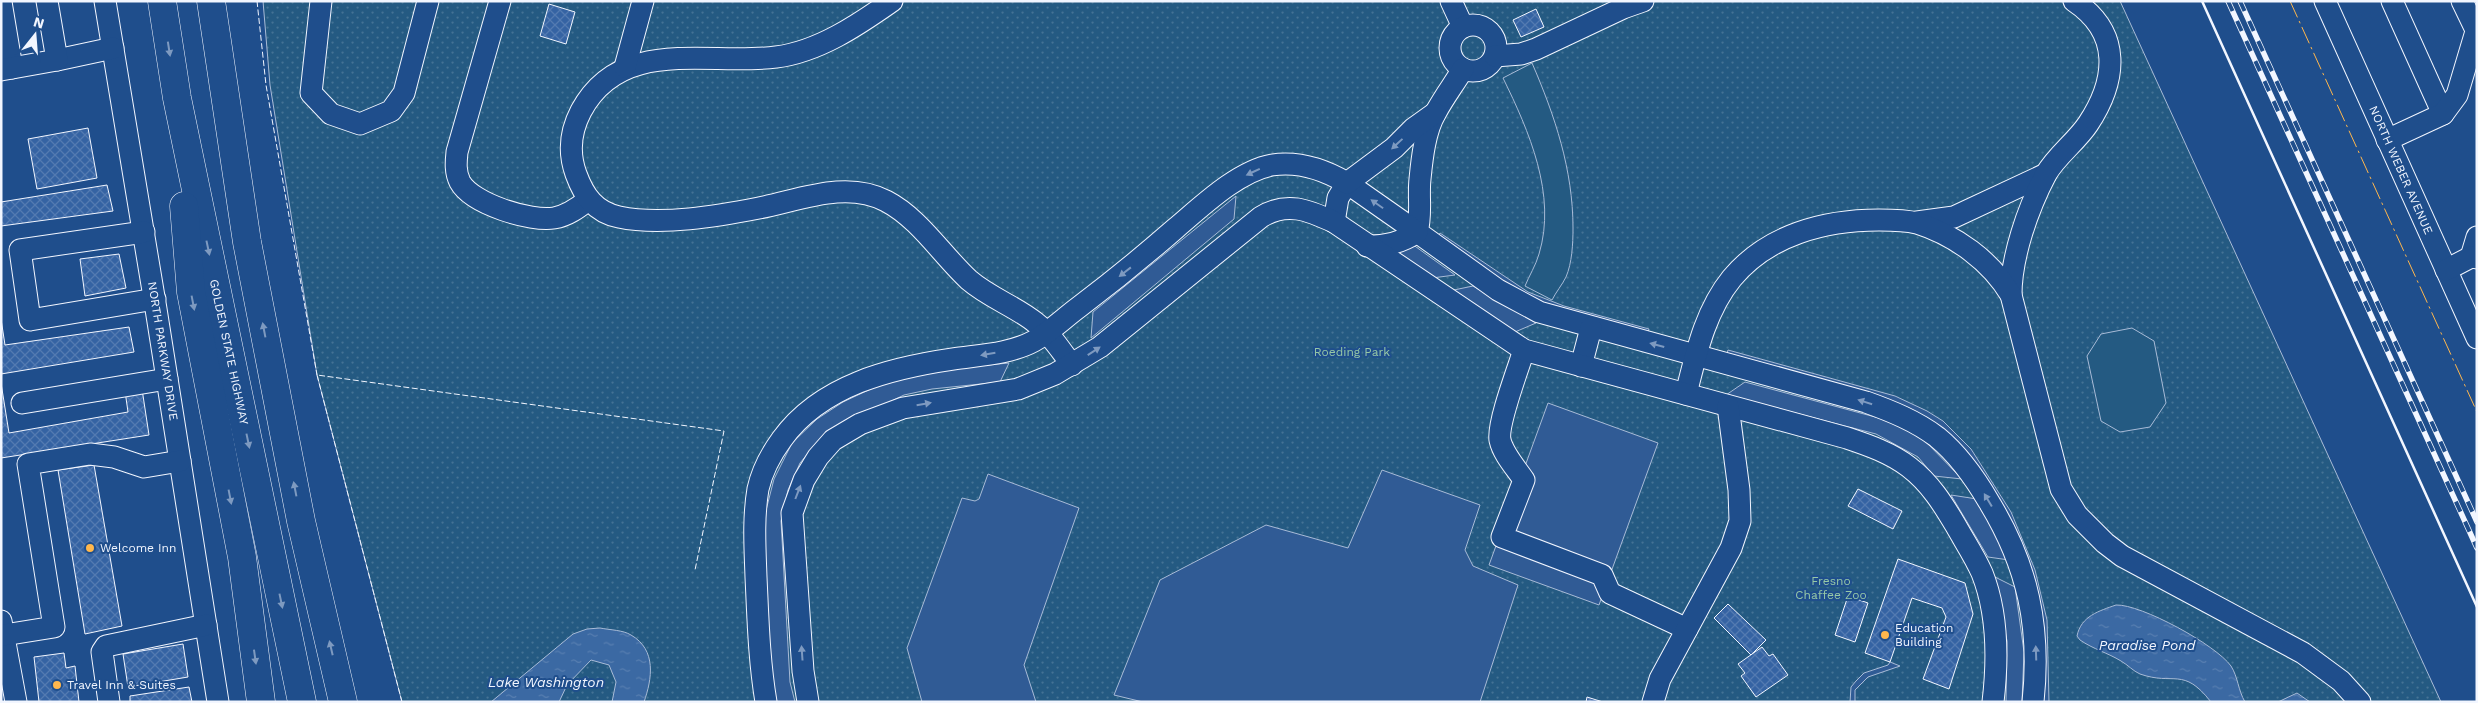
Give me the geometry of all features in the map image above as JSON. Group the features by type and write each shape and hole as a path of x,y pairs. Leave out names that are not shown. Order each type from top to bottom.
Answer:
{"highway":[{"name":"GOLDEN STATE HIGHWAY","path":"162,1 176,98 302,702"},
{"path":"211,1 247,242 301,521 343,700"},
{"path":"230,1 247,242"},
{"path":"176,98 191,292 242,557 261,702"}],"street":[{"path":"47,1 57,60"},
{"name":"NORTH PARKWAY DRIVE","path":"105,1 155,299 218,702"},
{"path":"320,1 311,93 331,114 360,124 391,111 404,93 428,1"},
{"path":"500,1 457,152 455,167 460,182 485,201 508,212 531,218 556,218 576,210 588,200"},
{"path":"625,67 643,1"},
{"path":"892,1 821,45 800,52 776,57 653,60 625,67 597,89 583,107 573,130 570,150 575,172 588,200 610,214 648,219 695,218 844,191 866,193 886,201 906,215 981,290 1024,315 1046,332 1072,365"},
{"path":"1450,1 1463,27"},
{"path":"1495,56 1521,54 1536,49 1623,8 1643,1"},
{"path":"2012,295 2014,260 2046,174 2087,125 2099,105 2108,82 2111,62 2103,29 2097,19 2074,1"},
{"name":"NORTH WEBER AVENUE","path":"2325,1 2477,338"},
{"path":"2392,1 2443,114"},
{"path":"2387,140 2443,114 2457,95 2476,29 2462,1"},
{"path":"1,2 7,69 113,48"},
{"path":"1478,26 1491,34 1496,48 1495,56 1485,68 1478,71 1463,69 1452,59 1450,44 1457,31 1463,27 1478,26"},
{"path":"1367,246 1402,242 1417,232 1420,220 1419,198 1422,158 1435,113 1463,69"},
{"path":"1334,222 1338,198 1347,183 1394,148 1414,128 1435,113"},
{"path":"766,702 758,633 754,538 756,506 763,472 791,427 830,396 858,382 898,369 1006,351 1034,340 1134,265 1214,197 1246,175 1270,166 1296,165 1323,171 1347,183 1518,302 1539,312 1591,328 1866,402 1919,425 1952,450 1976,479 1997,514 2016,552 2030,600 2036,655 2033,702"},
{"path":"1686,394 1706,323 1721,294 1733,277 1768,247 1802,231 1848,220 1916,223 1954,217 2046,174"},
{"path":"808,702 791,527 796,497 804,480 818,457 833,440 845,432 883,414 923,403 1018,389 1038,382 1072,365 1125,328 1270,211 1291,207 1301,208 1334,222 1524,350 1869,445 1908,465 1931,488 1977,562 1988,594 1995,636 1996,678 1993,702"},
{"path":"1916,223 1963,246 1984,260 2000,275 2012,295 2058,480 2061,489 2077,514 2105,543 2122,556 2303,653 2341,681 2360,702"},
{"path":"144,232 20,250 30,320 155,299"},
{"path":"2446,270 2475,251"},
{"path":"1581,366 1591,328"},
{"path":"1524,350 1501,425 1500,439 1506,453 1524,480 1502,537 1602,575 1610,593 1687,629"},
{"path":"22,403 167,379"},
{"path":"1653,702 1660,679 1731,548 1740,521 1739,490 1728,406"},
{"path":"16,702 3,628 54,628 28,464 90,454 114,457 144,467 180,461"},
{"path":"109,702 102,652 106,646 206,625"}],"green space":[{"name":"Roeding Park","path":"263,1 2120,1 2441,702 402,702 317,375 270,85"},
{"path":"1532,63 1548,103 1561,144 1570,185 1572,206 1573,240 1570,266 1566,277 1552,300 1525,286 1538,258 1544,232 1545,209 1538,164 1531,141 1503,78"},
{"path":"2132,328 2154,341 2166,403 2150,427 2120,432 2101,421 2087,356 2101,334"}],"shaded area":[{"path":"1236,196 1234,219 1091,338 1093,312"},
{"path":"1440,233 1528,292 1564,306 1649,329 1647,336 1544,307 1436,239"},
{"path":"1412,244 1455,275 1432,278 1392,250"},
{"path":"1473,286 1536,323 1515,332 1449,291"},
{"path":"1728,350 1895,396 1943,421 1971,449 2011,512 2035,570 2047,620 2049,702 2041,702 2040,627 1960,446 1726,357"},
{"path":"1009,363 1000,382 932,389 904,395 877,408 814,446 800,463 788,490 781,521 790,682 795,702 776,702 771,672 763,522 774,479 792,443 817,419 843,402 877,386 909,377 955,368"},
{"path":"1745,382 1890,421 1906,428 1926,442 1962,479 1934,476 1918,457 1876,434 1726,395"},
{"path":"1548,403 1658,443 1599,605 1489,565"},
{"path":"1382,470 1480,505 1465,550 1473,566 1518,585 1480,702 1143,702 1114,695 1160,580 1266,525 1348,548"},
{"path":"988,474 1079,508 1024,665 1036,702 922,702 907,648 962,498 975,501 979,499"},
{"path":"1951,495 1977,499 2009,560 1988,557"},
{"path":"1995,577 2015,587 2024,652 2022,702 2006,702 2007,641"},
{"path":"1890,662 1900,666 1868,677 1855,690 1855,702 1850,702 1851,687 1864,673 1888,665"}],"water":[{"name":"Paradise Pond","path":"2116,605 2128,606 2159,618 2210,647 2231,666 2245,702 2211,702 2193,684 2185,680 2140,674 2116,658 2080,640 2077,636 2079,629 2087,619 2097,612"},
{"name":"Lake Washington","path":"600,628 628,633 639,641 645,649 649,657 650,675 644,702 612,702 616,682 609,665 591,660 567,685 559,702 491,702 573,634 587,629"},
{"path":"2297,693 2310,702 2278,702"}],"building":[{"path":"549,4 575,12 566,44 540,36"},
{"path":"1536,9 1544,27 1521,37 1513,20"},
{"path":"88,128 97,178 37,189 28,139"},
{"path":"107,185 113,211 1,226 1,202"},
{"path":"119,254 126,288 85,296 80,259"},
{"path":"1,319 5,345 129,327 134,352 1,374"},
{"path":"1,383 9,433 128,412 125,391 142,389 149,435 1,458"},
{"name":"Welcome Inn","path":"94,465 122,626 85,634 58,470"},
{"path":"1858,489 1902,511 1893,529 1848,506"},
{"name":"Education Building","path":"1898,559 1965,583 1973,614 1949,689 1923,679 1946,617 1942,608 1912,598 1890,662 1865,653"},
{"path":"1848,596 1868,603 1855,642 1835,635"},
{"path":"1728,604 1766,640 1751,655 1714,618"},
{"path":"183,644 188,677 128,687 123,654"},
{"path":"1762,647 1769,656 1773,654 1788,675 1756,697 1741,676 1745,673 1738,664"},
{"name":"Travel Inn & Suites","path":"64,653 66,668 75,666 79,702 39,702 34,657"},
{"path":"189,687 192,702 130,702 130,696"},
{"path":"1587,697 1603,702 1586,702"}],"railway":[{"path":"2228,1 2477,548"},
{"path":"2240,1 2477,522"}],"fence":[{"path":"257,1 266,85 317,375"},
{"path":"402,702 317,375 724,431 695,570"}],"wall":[{"path":"2202,1 2477,607"}],"power":[{"path":"2290,1 2477,412"}],"place":[{"name":"Welcome Inn","path":"90,548"},
{"name":"Education Building","path":"1885,635"},
{"name":"Travel Inn & Suites","path":"57,685"}],"park label":[{"name":"Fresno Chaffee Zoo","path":"1831,588"}]}
